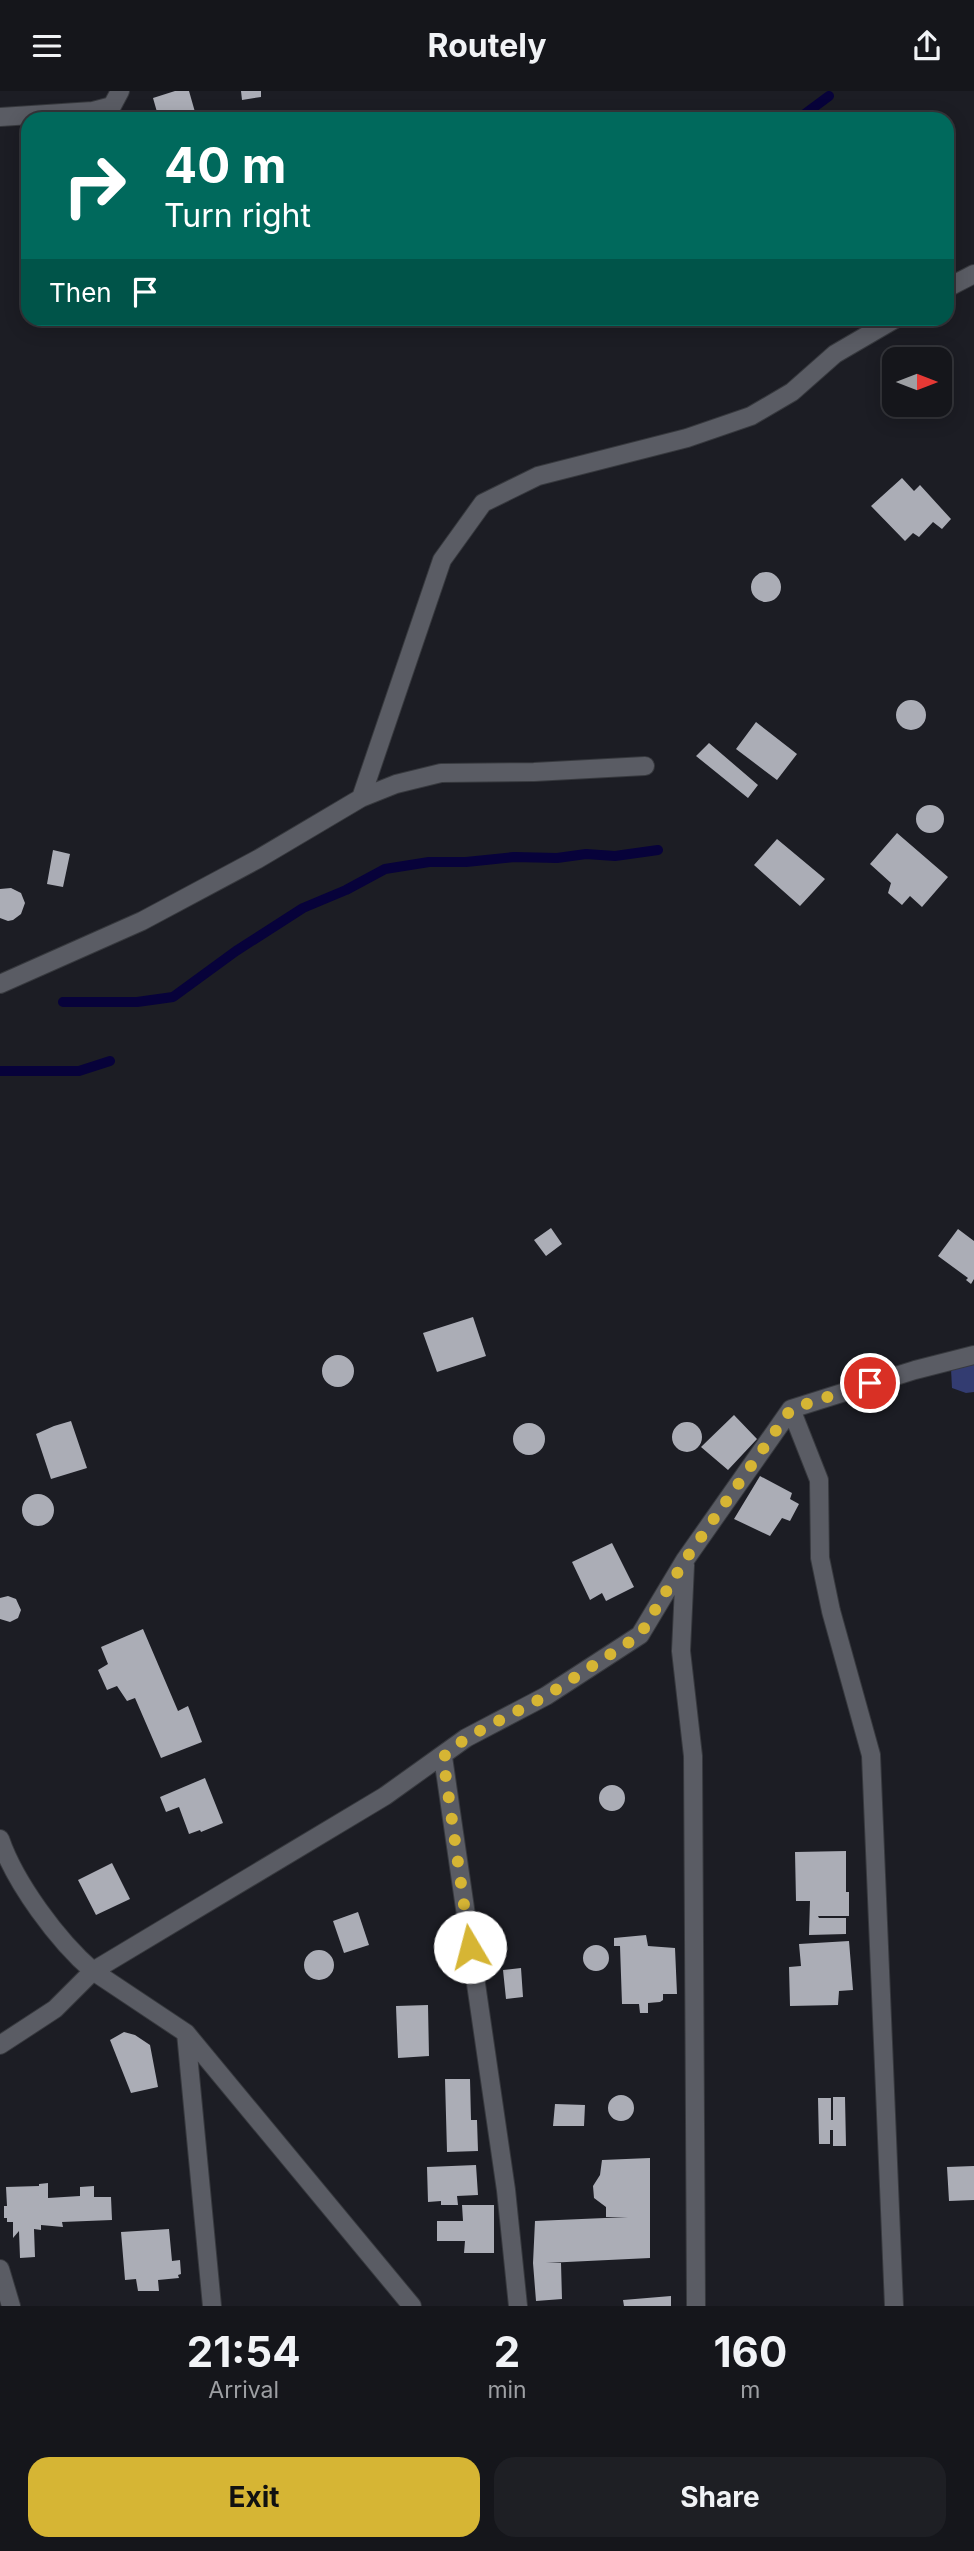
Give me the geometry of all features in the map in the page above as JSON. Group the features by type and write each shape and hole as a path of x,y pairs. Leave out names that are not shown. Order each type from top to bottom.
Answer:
{"street":[{"path":"78,112 112,106 120,91"},
{"path":"0,117 21,116"},
{"path":"954,284 974,274"},
{"path":"361,798 442,560 483,503 538,476 687,438 751,417 792,392 835,354 883,326"},
{"path":"0,984 142,921 257,859 361,798 396,784 441,773 534,772 645,766"},
{"path":"0,2045 55,2009 93,1971 386,1795 443,1757 466,1738 546,1696 640,1635 685,1560 791,1409 915,1370 974,1355"},
{"path":"791,1409 819,1480 820,1558 831,1611 871,1755 894,2306"},
{"path":"685,1560 681,1651 693,1756 696,2306"},
{"path":"443,1757 506,2190 517,2306"},
{"path":"0,1839 33,1901 71,1952 93,1971 186,2033 412,2306"},
{"path":"186,2033 212,2306"},
{"path":"0,2269 11,2306"}],"shaded area":[{"path":"974,1364 974,1392 966,1393 952,1388 951,1369"}],"building":[{"path":"175,91 189,91 195,112 157,112 153,98"},
{"path":"241,91 261,91 261,97 242,100"},
{"path":"902,478 914,491 920,485 951,519 942,529 933,522 919,537 913,533 905,541 871,506"},
{"path":"766,572 772,573 780,581 780,593 772,601 766,602 760,601 752,593 751,587 752,581 760,573"},
{"path":"911,700 917,701 925,709 925,721 917,729 911,730 905,729 897,721 896,715 897,709 905,701"},
{"path":"756,722 797,754 777,780 736,749"},
{"path":"709,743 758,785 748,798 696,756"},
{"path":"930,805 940,809 944,819 940,829 930,833 920,829 916,819 920,809"},
{"path":"897,833 948,877 922,907 910,896 902,905 888,893 891,883 870,864"},
{"path":"777,839 825,879 800,906 754,865"},
{"path":"53,850 70,854 63,887 47,884"},
{"path":"11,888 21,893 25,903 21,914 8,921 0,918 0,889"},
{"path":"551,1228 562,1244 546,1256 534,1240"},
{"path":"958,1229 974,1241 974,1279 971,1284 966,1280 968,1278 938,1256"},
{"path":"473,1317 486,1356 437,1372 423,1333"},
{"path":"338,1355 349,1360 354,1371 349,1382 338,1387 327,1382 322,1371 327,1360"},
{"path":"734,1415 757,1439 728,1470 701,1447"},
{"path":"71,1421 87,1468 51,1479 36,1434"},
{"path":"687,1422 697,1427 702,1437 697,1447 687,1452 677,1447 672,1437 677,1427"},
{"path":"529,1423 540,1428 545,1439 540,1450 529,1455 518,1450 513,1439 518,1428"},
{"path":"760,1476 792,1493 790,1499 799,1504 790,1521 782,1518 770,1536 734,1519"},
{"path":"38,1494 49,1499 54,1510 49,1521 38,1526 27,1521 22,1510 27,1499"},
{"path":"612,1543 634,1587 606,1601 602,1593 590,1600 572,1562"},
{"path":"8,1596 16,1599 21,1610 18,1618 10,1622 0,1619 0,1598"},
{"path":"143,1629 178,1711 188,1706 202,1742 161,1758 135,1698 127,1701 117,1686 107,1690 98,1670 108,1664 101,1647"},
{"path":"205,1778 223,1823 189,1834 179,1807 166,1812 160,1797"},
{"path":"612,1785 621,1789 625,1798 621,1807 612,1811 603,1807 599,1798 603,1789"},
{"path":"846,1851 849,1916 818,1916 846,1918 846,1934 809,1935 810,1901 796,1901 795,1852"},
{"path":"112,1863 130,1899 96,1915 78,1880"},
{"path":"358,1912 369,1945 344,1953 333,1921"},
{"path":"646,1935 648,1946 675,1948 677,1994 663,1994 663,2000 660,2002 648,2003 648,2013 640,2013 639,2004 622,2004 620,1946 614,1946 614,1938"},
{"path":"849,1941 853,1990 839,1991 838,2005 790,2006 789,1967 801,1966 799,1944"},
{"path":"596,1945 605,1949 609,1958 605,1967 596,1971 587,1967 583,1958 587,1949"},
{"path":"319,1950 330,1954 334,1965 330,1976 319,1980 308,1976 304,1965 308,1954"},
{"path":"521,1968 523,1997 506,1999 503,1970"},
{"path":"428,2005 429,2056 398,2058 396,2006"},
{"path":"124,2032 135,2035 150,2045 158,2087 131,2093 110,2040"},
{"path":"445,2079 470,2079 471,2120 477,2120 478,2151 447,2152"},
{"path":"621,2095 630,2099 634,2108 630,2117 621,2121 612,2117 608,2108 612,2099"},
{"path":"833,2097 845,2097 846,2146 833,2146 833,2130 830,2130 830,2144 819,2144 818,2098 831,2098 833,2120"},
{"path":"555,2104 585,2105 584,2126 553,2126"},
{"path":"650,2158 650,2258 546,2263 561,2263 562,2299 536,2301 533,2263 535,2221 628,2217 606,2217 606,2207 594,2198 593,2186 600,2175 602,2160"},
{"path":"476,2165 478,2195 457,2196 458,2205 441,2205 441,2201 428,2202 427,2167"},
{"path":"974,2166 974,2200 949,2201 947,2167"},
{"path":"48,2183 48,2198 80,2196 80,2187 94,2186 94,2197 111,2197 112,2220 62,2222 63,2227 41,2225 41,2230 34,2229 35,2257 20,2258 19,2231 13,2238 13,2222 7,2222 7,2218 4,2218 4,2206 7,2206 6,2187 39,2186"},
{"path":"462,2205 494,2205 494,2253 464,2253 465,2241 437,2241 437,2221 463,2221"},
{"path":"169,2229 172,2261 180,2260 179,2278 158,2280 159,2291 138,2291 136,2279 125,2280 121,2232"},
{"path":"671,2296 671,2306 624,2306 623,2300"}],"waterway":[{"path":"807,112 829,96"},
{"path":"63,1002 137,1002 173,997 236,951 303,908 346,890 385,869 429,862 466,862 514,857 557,858 586,854 615,856 658,850"},
{"path":"0,1071 79,1071 110,1061"}],"route":[{"path":"470,1947 443,1757 466,1738 546,1696 640,1635 685,1560 791,1409 870,1383"}]}
